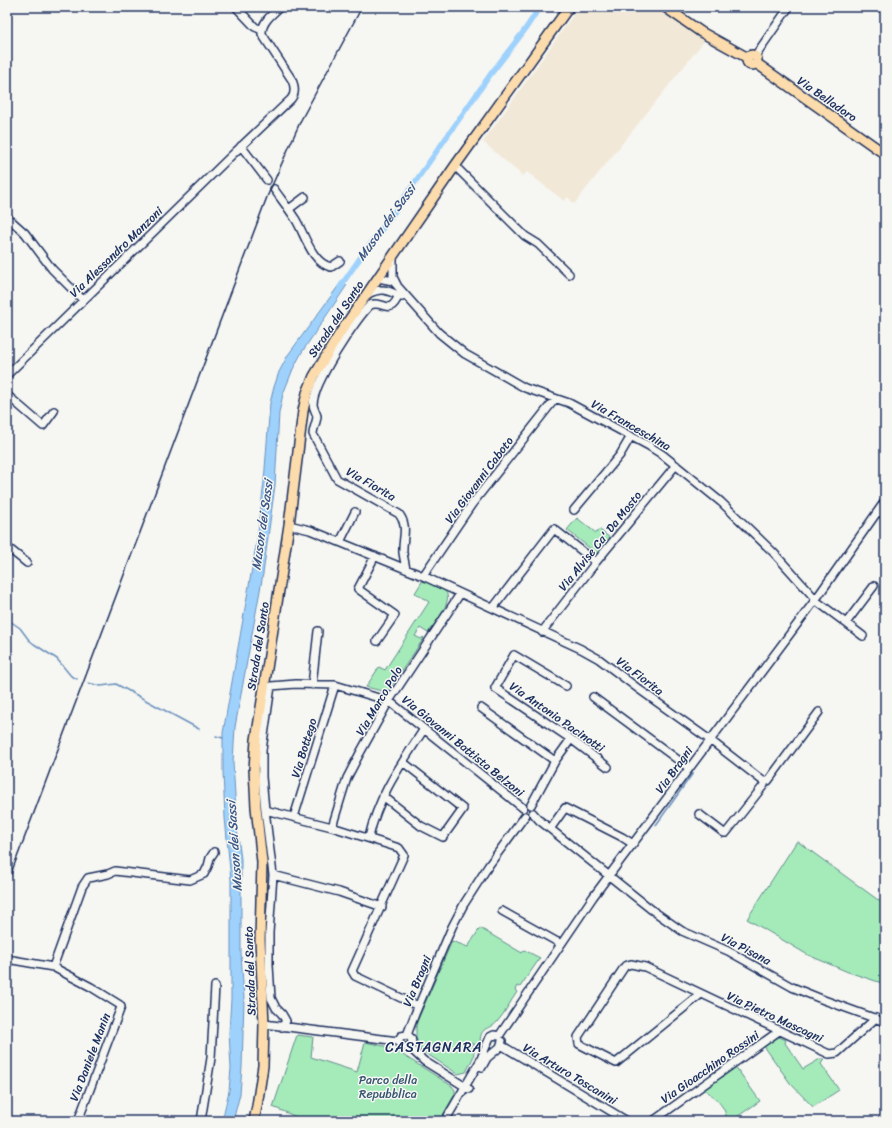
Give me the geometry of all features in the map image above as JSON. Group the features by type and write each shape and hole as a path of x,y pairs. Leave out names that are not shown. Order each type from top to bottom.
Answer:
{"main road":[{"name":"Strada del Santo","path":"254,1121 263,1066 264,1024 261,974 261,897 264,841 256,807 254,769 256,740 265,701 303,411 307,393 320,364 378,278 455,166 569,7"},
{"name":"Via Belladoro","path":"665,7 701,32 753,59 885,154"}],"street":[{"path":"236,7 255,27 262,30 264,24 280,7"},
{"path":"753,59 788,7"},
{"name":"Via Alessandro Manzoni","path":"7,376 83,300 291,99 295,88 292,80 263,37 262,30"},
{"path":"241,146 267,180"},
{"path":"455,166 525,236 538,244 569,274"},
{"path":"274,189 288,209 314,254 323,263 331,267 340,262"},
{"path":"288,209 305,197"},
{"path":"7,217 25,233 52,269 83,300"},
{"name":"Via Franceschina","path":"393,256 393,277 398,287"},
{"path":"378,278 387,290"},
{"name":"Via Franceschina","path":"378,278 393,281 412,304 447,340 465,354 512,382 569,403 632,436 663,455 721,502 774,553 816,599"},
{"path":"368,294 375,290 387,290"},
{"name":"Via Franceschina","path":"387,290 399,295 412,304"},
{"name":"Via Fiorita","path":"399,295 391,306 387,307 377,303 370,305 333,358 317,390 313,404 317,418 313,427 313,434 337,479 399,514 403,519 405,526 403,553 406,569"},
{"path":"7,395 44,426 54,411"},
{"name":"Via Giovanni Caboto","path":"423,576 472,504 556,399"},
{"path":"574,510 620,455 632,436"},
{"name":"Via Alvise Ca' Da Mosto","path":"542,632 596,562 676,465"},
{"name":"Via Bragni","path":"499,1036 608,876 816,599 885,501"},
{"path":"878,511 885,516"},
{"path":"340,542 355,512"},
{"name":"Via Fiorita","path":"289,525 310,530 423,576 581,649 600,660 765,781"},
{"path":"492,608 554,529 596,562"},
{"path":"7,547 27,563"},
{"path":"375,556 358,588 395,615 378,641"},
{"path":"846,623 874,586"},
{"name":"Via Marco Polo","path":"332,827 347,778 389,701 460,594"},
{"path":"816,599 863,636"},
{"path":"312,685 318,631"},
{"name":"Via Antonio Pacinotti","path":"566,686 514,655 495,688 608,767"},
{"name":"Via Giovanni Battista Belzoni","path":"271,686 296,684 335,685 389,701 523,808"},
{"name":"Via Bottego","path":"294,817 335,685"},
{"name":"Strada del Santo","path":"271,686 265,701 262,750 262,777 265,810 264,841 273,875 269,933 271,998 276,1008 286,1021 282,1027"},
{"path":"593,697 689,768"},
{"path":"481,708 555,761"},
{"path":"700,814 726,833 819,712"},
{"path":"369,837 374,816 383,796 424,729"},
{"path":"531,806 541,785 570,739"},
{"path":"383,796 421,826 442,837 463,809 403,762"},
{"path":"531,806 526,805 522,812 525,816 530,816 533,813"},
{"path":"531,806 534,809 533,813 550,829 608,876"},
{"path":"550,829 565,808 622,837 632,844"},
{"path":"265,810 369,837 399,848 404,855 352,971 355,976 418,1006"},
{"name":"Via Bragni","path":"407,1035 452,927 464,904 489,865 525,816"},
{"path":"53,967 82,887 88,878 115,871 190,880 204,874 214,852"},
{"path":"273,875 339,892 382,907"},
{"name":"Via Pisana","path":"608,876 682,931 728,951 792,987 885,1022"},
{"path":"261,897 271,897"},
{"path":"502,911 561,944"},
{"name":"Via Daniele Manin","path":"7,959 53,967 91,987 121,1007 78,1121"},
{"name":"Via Pietro Mascagni","path":"701,994 616,1063 579,1044 578,1037 625,966 631,964 645,968 701,994 779,1031 829,1054 837,1053 876,1018"},
{"path":"201,1121 210,1058 215,986"},
{"path":"264,1024 398,1041 402,1047 409,1047 424,1061 467,1088"},
{"name":"Via Gioacchino Rossini","path":"653,1121 779,1031"},
{"path":"398,1041 401,1036 407,1035 412,1041 409,1047"},
{"path":"445,1121 467,1088 487,1058 499,1047 502,1041 499,1036 492,1036 488,1042 480,1061 467,1088 451,1121"},
{"path":"488,1042 491,1047 499,1047"},
{"name":"Via Arturo Toscanini","path":"499,1047 627,1121"}],"shaded area":[{"path":"579,7 656,7 705,40 574,204 568,197 564,201 527,172 523,176 483,142"}],"green space":[{"path":"577,518 596,533 599,529 610,538 597,554 567,530"},
{"path":"423,580 443,589 447,593 446,605 443,611 428,633 420,628 415,636 421,639 423,637 424,638 388,691 366,687 379,667 385,670 429,602 415,593"},
{"path":"797,841 885,905 885,984 848,972 808,955 747,919"},
{"path":"480,928 522,953 524,950 540,958 520,987 517,986 515,990 517,992 500,1019 494,1025 484,1030 480,1042 476,1045 471,1043 470,1045 475,1047 473,1058 466,1072 458,1074 421,1050 416,1038 416,1024 452,941 468,947"},
{"name":"Parco della Repubblica","path":"297,1035 313,1037 311,1057 357,1072 365,1042 395,1050 452,1086 455,1090 455,1094 440,1120 438,1118 436,1121 306,1121 273,1107"},
{"path":"779,1037 786,1040 785,1043 803,1069 820,1059 824,1059 821,1064 839,1090 813,1107 790,1083 764,1046"},
{"path":"735,1066 760,1101 731,1121 726,1121 725,1111 719,1102 703,1089"}],"water":[{"path":"342,281 347,285 302,352 293,369 283,394 279,413 275,485 263,574 235,727 233,762 237,829 241,859 241,953 244,999 242,1067 240,1094 233,1121 222,1121 229,1091 231,1068 229,1033 231,999 231,880 225,818 223,733 257,540 264,482 270,403 279,372 288,355"}],"waterway":[{"name":"Muson dei Sassi","path":"340,287 540,7"},
{"path":"7,619 20,628 29,640 57,659 71,676 77,679"},
{"path":"88,683 101,686 116,684 199,729"},
{"path":"216,736 223,738"},
{"path":"656,825 693,773"}],"railway":[{"path":"7,884 267,197 301,120 362,7"}],"district":[{"name":"CASTAGNARA","path":"434,1047"}]}
